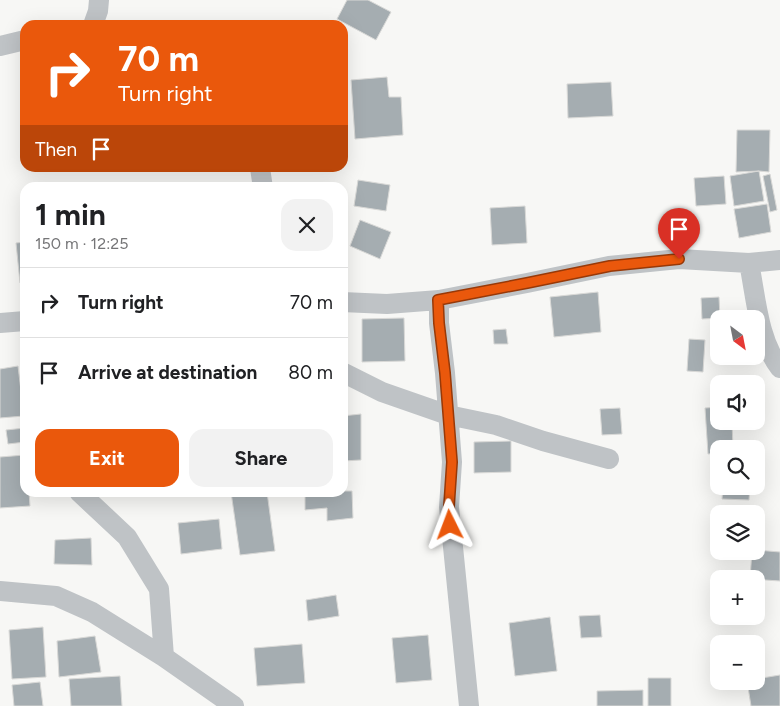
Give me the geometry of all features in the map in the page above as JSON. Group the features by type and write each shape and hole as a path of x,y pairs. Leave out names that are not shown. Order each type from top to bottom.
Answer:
{"street":[{"path":"95,20 99,0"},
{"path":"0,46 20,41"},
{"path":"348,302 387,304 438,300 610,266 679,259 749,263 780,260"},
{"path":"749,263 763,335 774,360 780,368"},
{"path":"438,300 452,462 449,506 468,706"},
{"path":"0,323 20,321"},
{"path":"348,375 382,392 448,415 496,425 543,441 609,459"},
{"path":"84,497 127,537 159,589 164,657"},
{"path":"0,590 56,596 92,612 164,657 234,706"}],"building":[{"path":"347,0 368,0 391,12 376,40 348,25 348,20 337,19"},
{"path":"387,77 389,97 401,97 403,135 355,139 351,80"},
{"path":"611,82 613,116 568,118 567,84"},
{"path":"737,130 770,130 769,172 736,172"},
{"path":"759,171 764,201 734,206 730,176"},
{"path":"770,174 777,210 770,212 763,176"},
{"path":"724,176 726,204 696,206 694,178"},
{"path":"358,180 390,185 386,211 354,206"},
{"path":"767,204 771,232 739,238 734,209"},
{"path":"525,206 527,243 492,245 490,208"},
{"path":"360,220 391,232 380,259 350,246"},
{"path":"16,243 20,243 20,283"},
{"path":"598,292 601,332 554,337 550,297"},
{"path":"719,297 720,310 710,310 710,319 702,319 701,298"},
{"path":"404,318 405,361 362,362 362,319"},
{"path":"506,329 508,344 494,344 493,330"},
{"path":"689,339 705,340 703,372 687,371"},
{"path":"18,366 20,416 0,418 0,369"},
{"path":"620,408 622,434 602,435 600,409"},
{"path":"705,408 710,408 710,430 732,430 733,440 710,440 710,454 708,454"},
{"path":"361,414 361,460 348,461 348,415"},
{"path":"20,429 20,443 8,444 6,430"},
{"path":"511,441 511,472 474,473 474,442"},
{"path":"20,455 20,497 29,497 30,506 0,508 0,457"},
{"path":"348,491 352,491 353,518 327,521 327,508 305,510 305,497 348,497"},
{"path":"722,495 749,495 749,500 722,499"},
{"path":"232,497 268,497 275,551 240,555"},
{"path":"219,519 222,549 181,554 178,523"},
{"path":"91,538 92,565 54,564 55,540"},
{"path":"765,551 780,552 780,581 765,580 765,570 751,570 751,560 765,560"},
{"path":"336,595 339,616 308,621 306,600"},
{"path":"600,615 602,637 581,638 579,616"},
{"path":"550,617 557,671 515,676 509,623"},
{"path":"43,627 46,677 12,679 9,630"},
{"path":"428,635 432,680 396,683 392,638"},
{"path":"95,636 101,672 59,677 57,641"},
{"path":"302,644 305,683 257,686 254,648"},
{"path":"780,675 780,706 751,706 748,690 765,690 765,678"},
{"path":"120,676 122,706 71,706 69,679"},
{"path":"648,678 671,678 671,706 648,706"},
{"path":"40,682 43,706 14,706 12,685"},
{"path":"643,690 643,706 597,706 597,691"}],"route":[{"path":"450,525 449,506 452,462 438,300 610,266 679,259"}]}
